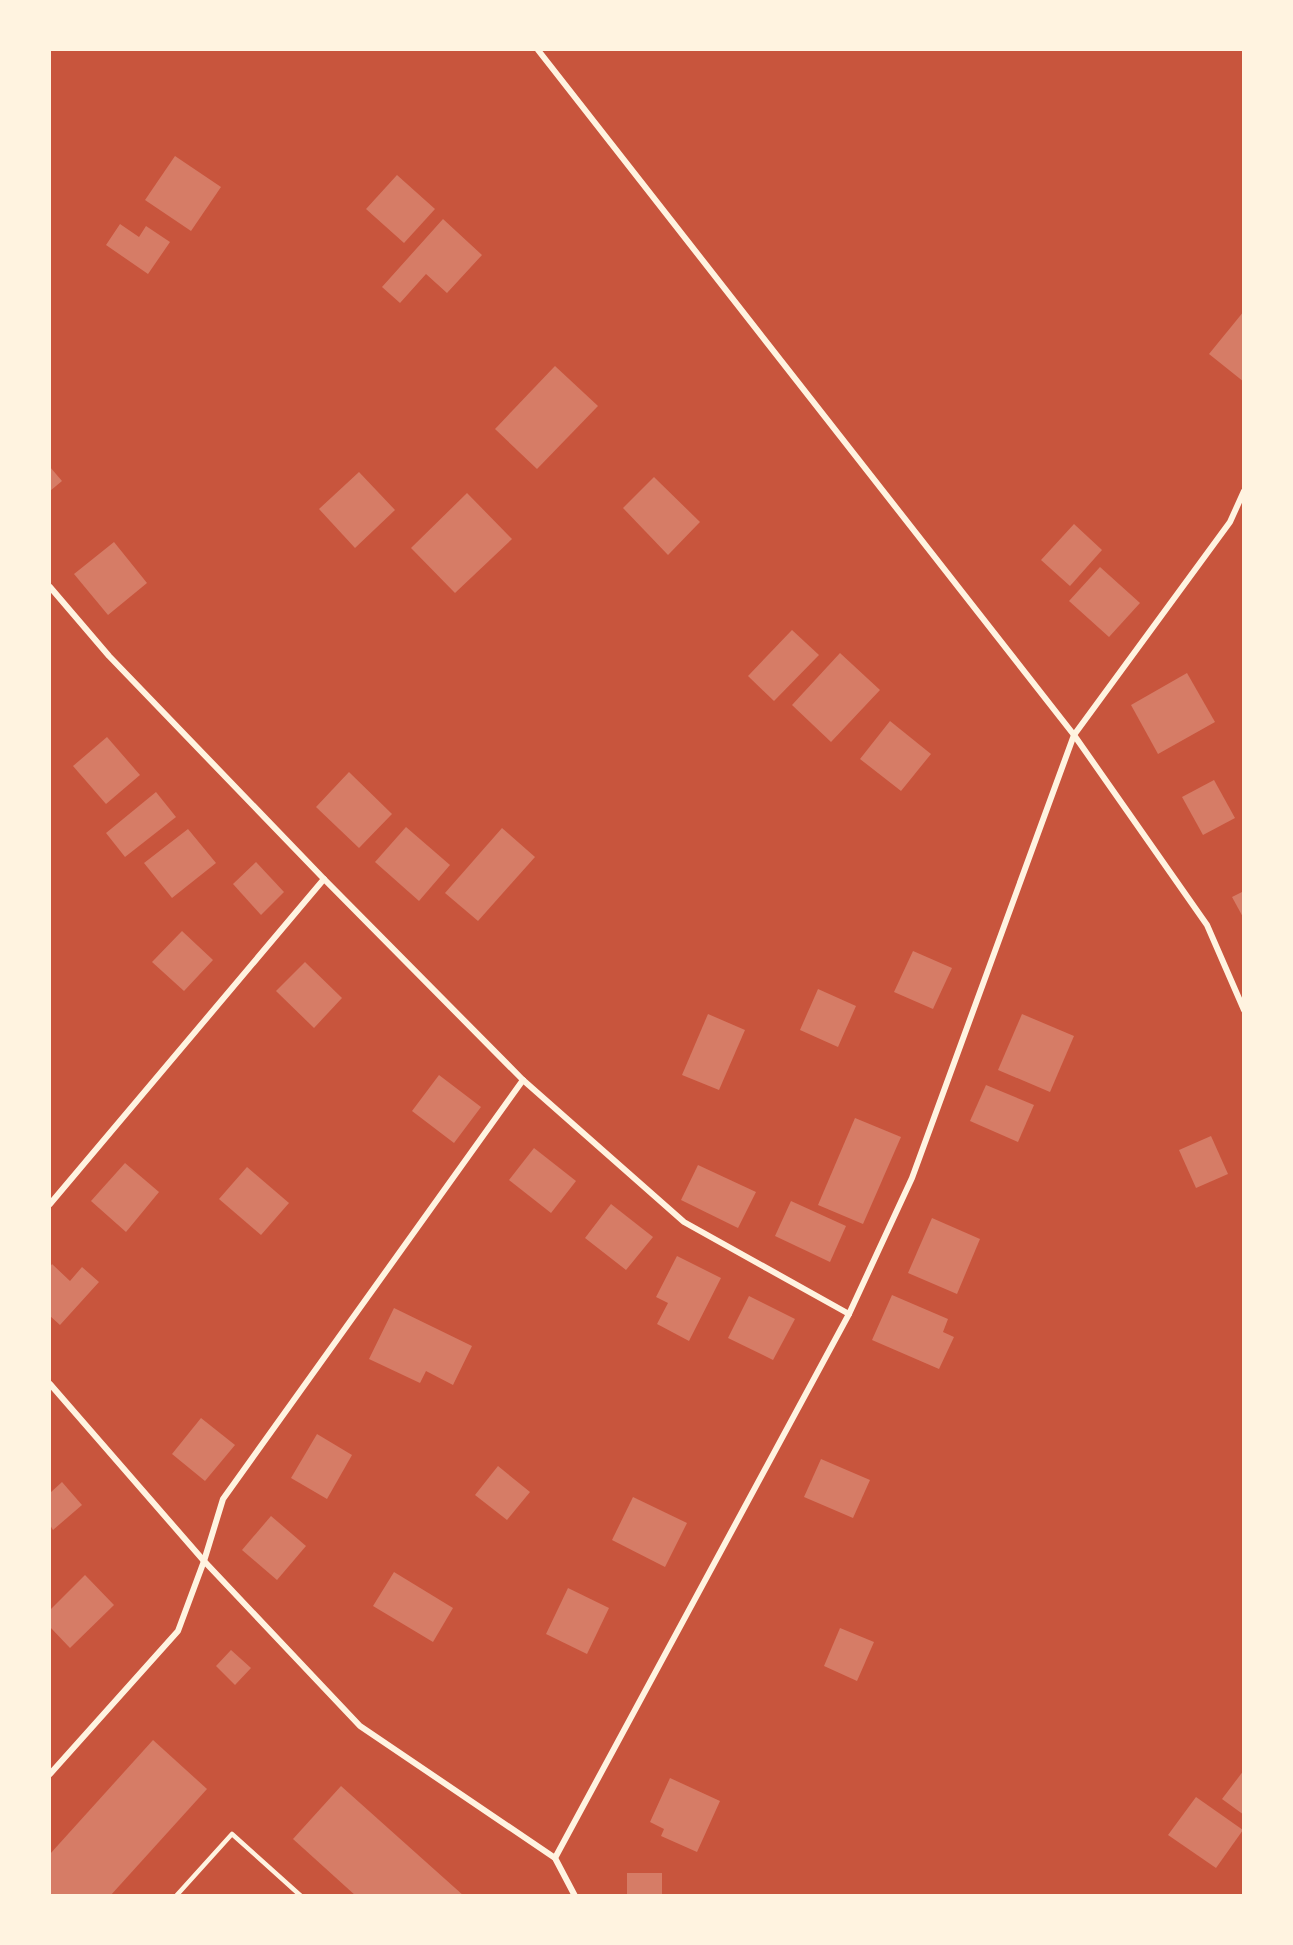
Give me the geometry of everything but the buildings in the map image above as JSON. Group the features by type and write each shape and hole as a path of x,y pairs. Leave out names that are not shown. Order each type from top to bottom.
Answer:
{"street":[{"path":"538,50 1074,735 1207,925 1244,1010"},
{"path":"555,1858 849,1314 912,1178 1074,735 1230,522 1244,491"},
{"path":"50,587 109,656 324,879 523,1080 684,1222 849,1314"},
{"path":"50,1204 324,879"},
{"path":"50,1774 178,1631 204,1561 223,1499 523,1080"},
{"path":"50,1384 204,1561 360,1726 555,1858 575,1896"}],"lane":[{"path":"176,1896 232,1834 301,1896"}]}
